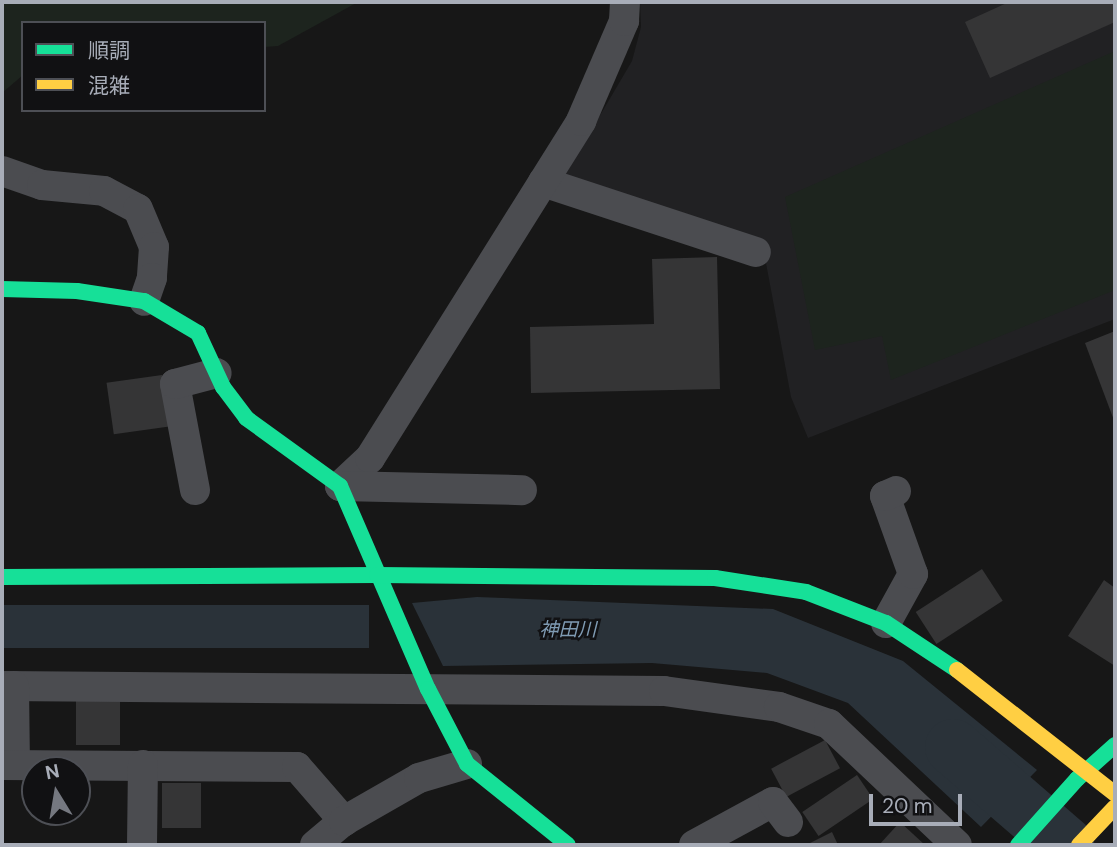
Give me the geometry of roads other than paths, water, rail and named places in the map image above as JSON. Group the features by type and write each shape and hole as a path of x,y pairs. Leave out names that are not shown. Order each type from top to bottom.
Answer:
{"main road":[{"path":"2,289 77,291 144,301 198,333 217,373 246,418 340,486 425,683 467,764 559,842"},
{"path":"2,577 377,575 715,578 806,592 886,623 970,678 1081,775 1115,794"},
{"path":"1018,845 1081,775 1115,745"},
{"path":"1079,845 1115,807"}],"street":[{"path":"340,486 370,458 581,121 624,21 625,2"},
{"path":"2,171 42,185 104,191 138,209 154,247 152,278 144,301"},
{"path":"543,182 756,252"},
{"path":"195,490 175,384 217,373"},
{"path":"340,486 522,490"},
{"path":"886,623 912,574 885,496 895,491"},
{"path":"344,821 297,767 9,764 8,686 425,683 664,691 779,707 829,724 957,845"},
{"path":"315,845 344,821 419,778 467,764"},
{"path":"142,845 143,765"},
{"path":"694,845 773,802 788,822"}],"water":[{"path":"477,597 773,609 903,661 1037,770 981,827 848,703 767,673 652,663 443,666 412,603"},
{"path":"2,605 369,605 369,648 2,648"}],"waterway":[{"name":"神田川","path":"953,747 1066,845"}]}
